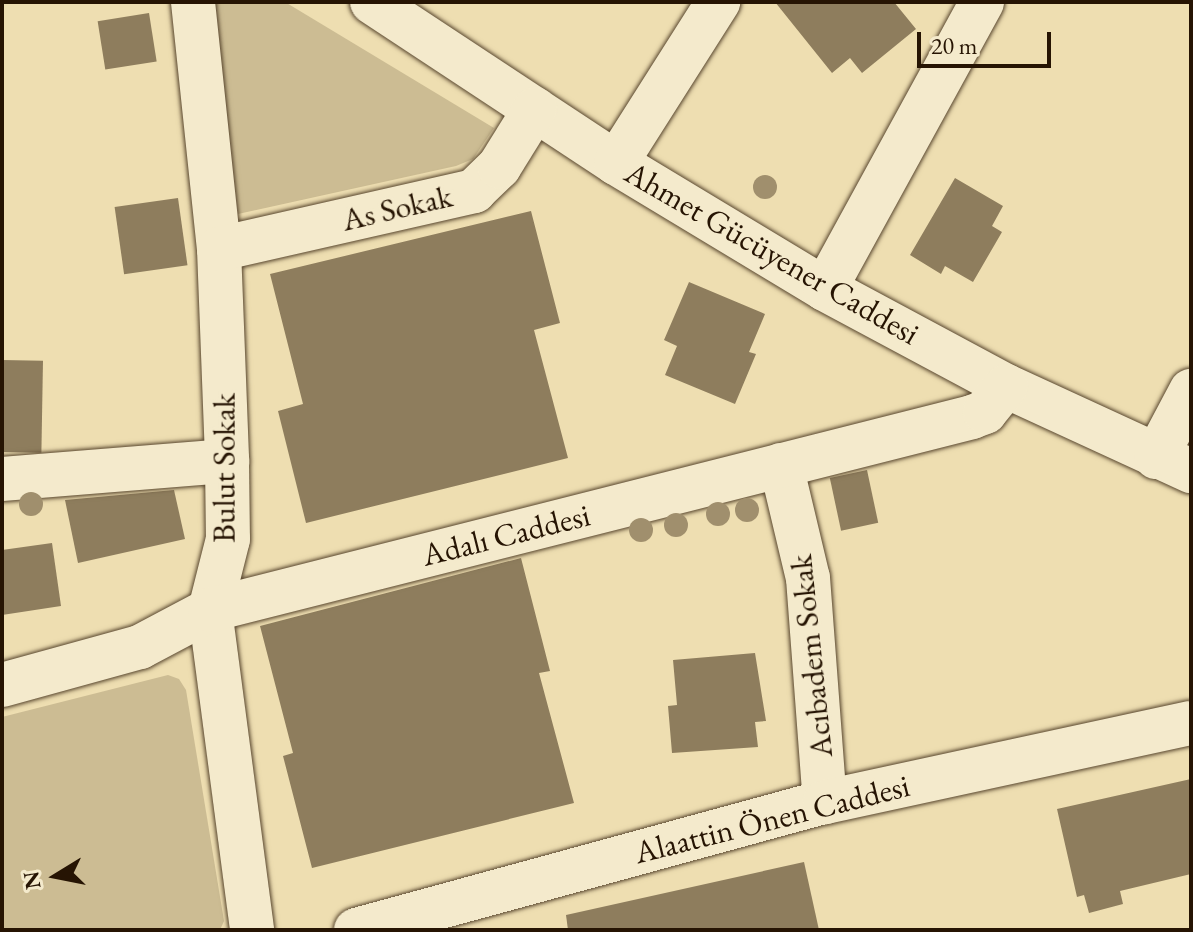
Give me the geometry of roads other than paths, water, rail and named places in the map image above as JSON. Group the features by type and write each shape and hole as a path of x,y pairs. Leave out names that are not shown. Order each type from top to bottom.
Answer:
{"street":[{"name":"Bulut Sokak","path":"193,2 219,249 227,461 228,539 210,610 252,930"},
{"name":"Ahmet Gücüyener Caddesi","path":"372,2 616,163 825,289 1006,386 1173,464"},
{"path":"616,163 718,2"},
{"path":"825,289 982,2"},
{"name":"As Sokak","path":"219,249 474,191 499,167 535,109"},
{"name":"Adalı Caddesi","path":"2,685 140,647 210,610 972,417 985,412 1006,386"},
{"path":"1173,464 1191,391"},
{"path":"2,479 227,461"},
{"name":"Acıbadem Sokak","path":"781,465 808,578 825,802"},
{"name":"Alaattin Önen Caddesi","path":"356,930 825,802 1191,723"}]}
